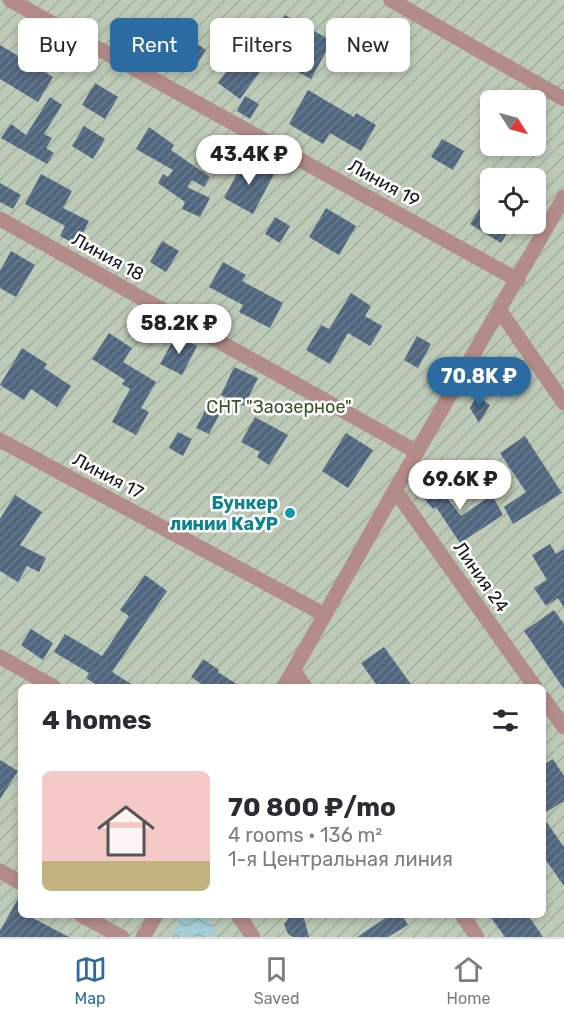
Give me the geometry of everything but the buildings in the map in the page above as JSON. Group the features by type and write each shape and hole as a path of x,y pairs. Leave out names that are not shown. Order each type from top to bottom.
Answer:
{"street":[{"name":"Линия 19","path":"10,0 518,280"},
{"path":"391,0 564,99"},
{"path":"286,684 564,197"},
{"name":"Линия 18","path":"0,219 417,452"},
{"path":"500,311 564,403"},
{"name":"Линия 17","path":"0,440 326,615"},
{"name":"Линия 24","path":"395,490 533,684"},
{"path":"0,657 49,684"},
{"path":"294,671 303,684"},
{"path":"546,702 564,727"},
{"path":"0,871 18,881"},
{"path":"87,918 122,937"},
{"path":"143,937 154,918"},
{"path":"240,918 254,937"},
{"path":"464,918 477,937"}],"green space":[{"name":"СНТ \"Заозерное\"","path":"0,0 564,0 564,937 0,937"}],"water":[{"path":"179,918 206,918 217,931 216,936 175,937"}],"place":[{"name":"Бункер линии КаУР","path":"290,513"}]}
